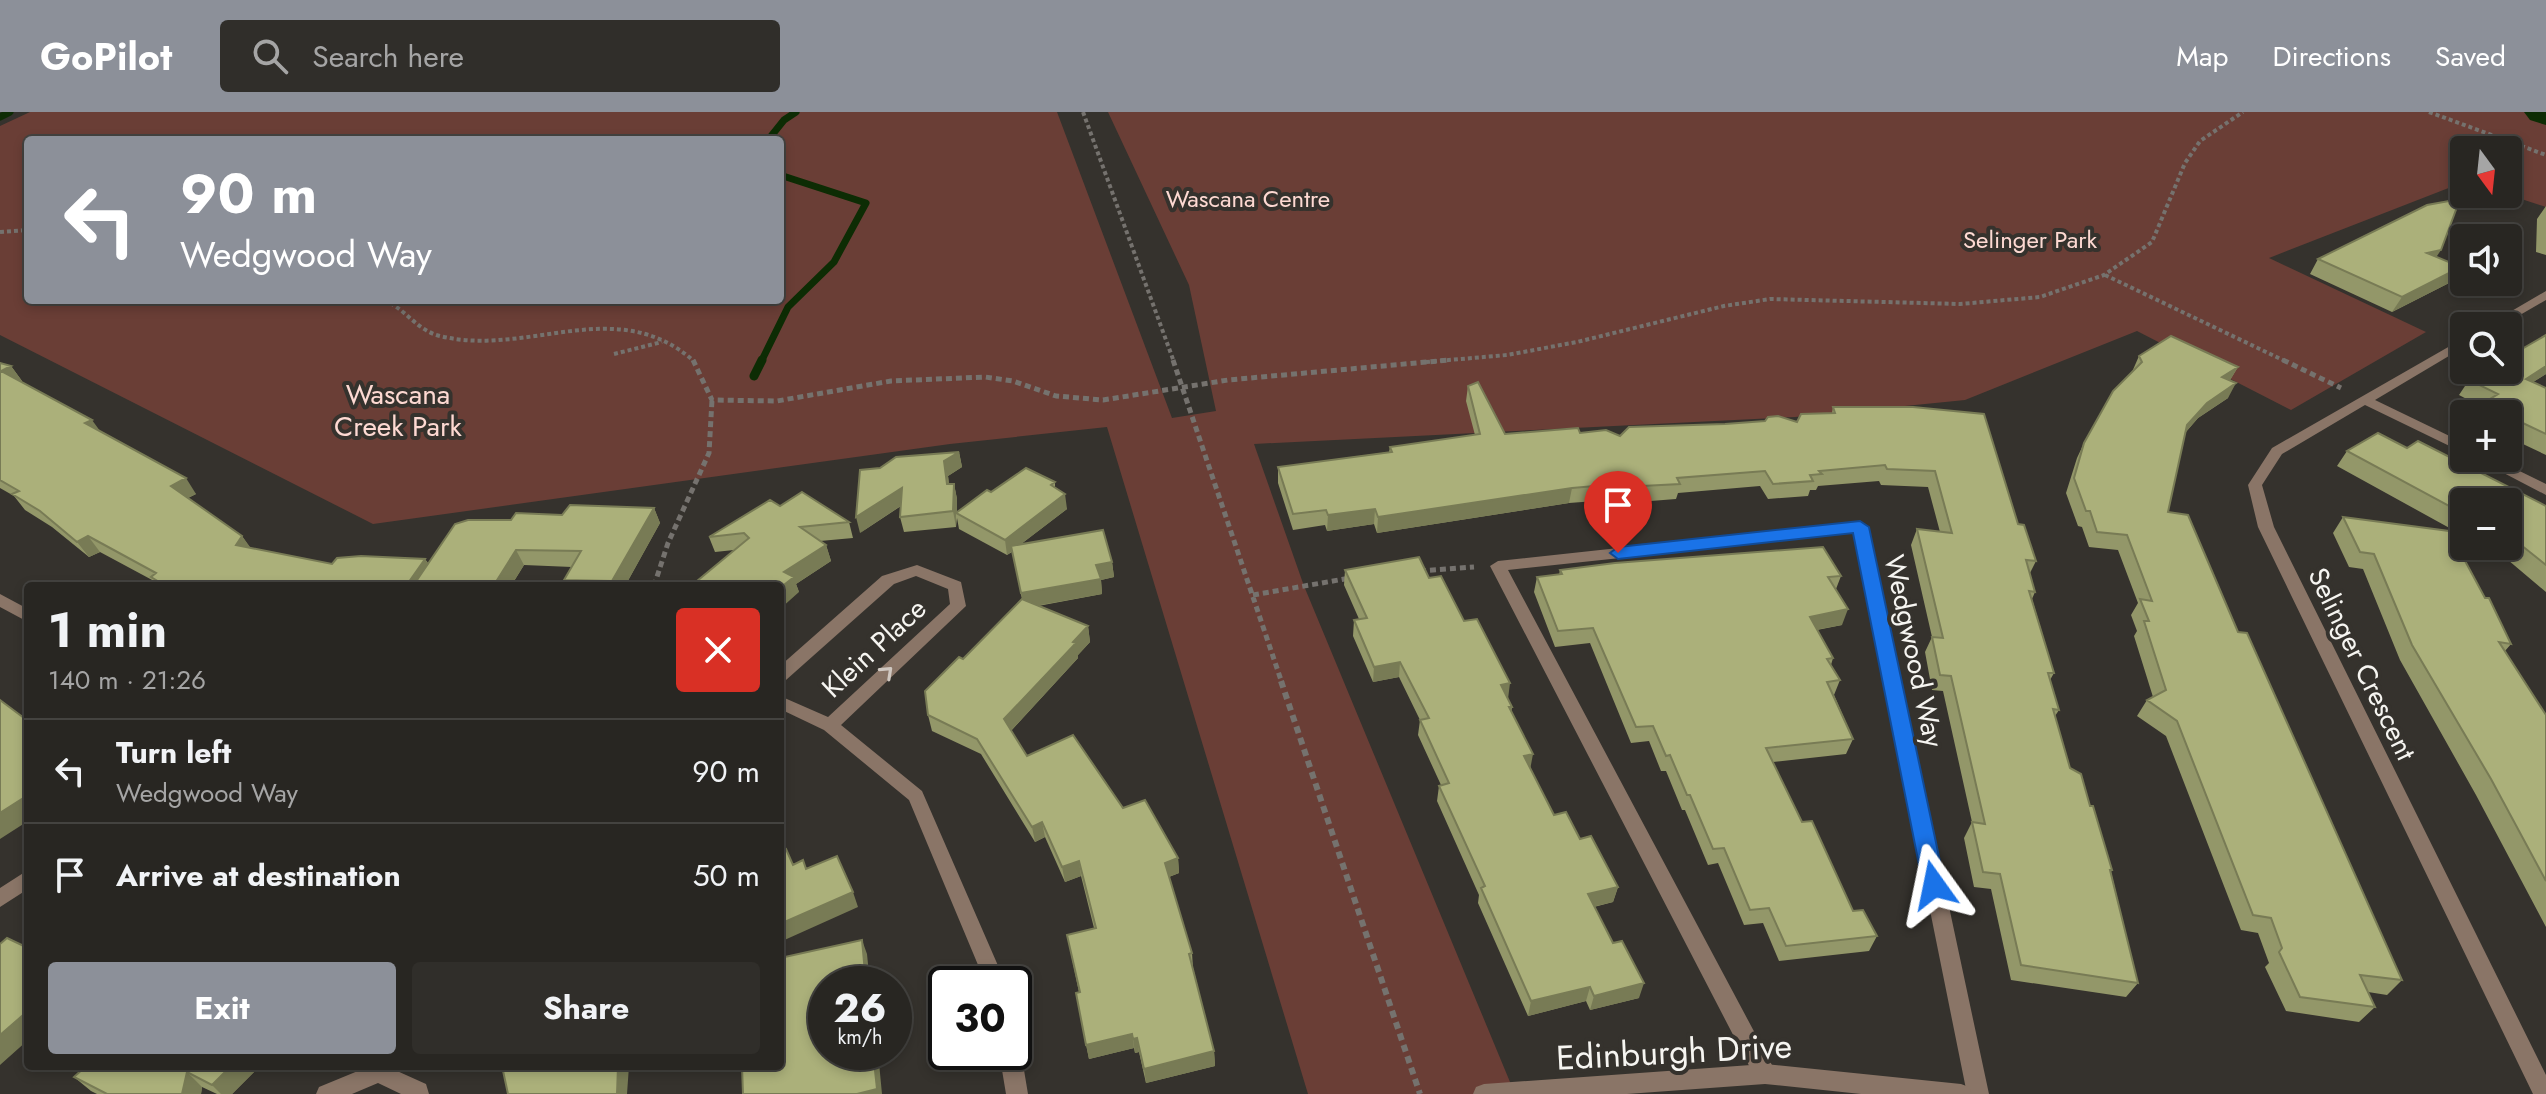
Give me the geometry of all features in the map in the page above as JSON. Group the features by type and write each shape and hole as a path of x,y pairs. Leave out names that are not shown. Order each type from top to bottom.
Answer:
{"street":[{"path":"2516,312 2546,295"},
{"name":"Selinger Crescent","path":"2450,350 2277,451 2255,485 2266,527 2544,1094"},
{"path":"2365,400 2450,442"},
{"path":"2510,472 2546,490"},
{"name":"Wedgwood Way","path":"1498,566 1860,527 1978,1094"},
{"path":"1498,566 1765,1074"},
{"name":"Klein Place","path":"784,672 888,580 917,570 955,586 958,606 830,725"},
{"path":"0,600 24,614"},
{"path":"784,704 830,725 916,796 988,966"},
{"path":"0,899 24,881"},
{"path":"1013,1070 1017,1094"},
{"path":"327,1094 378,1073 418,1094"},
{"name":"Edinburgh Drive","path":"1484,1094 1765,1074 1837,1087 1961,1094"}],"path":[{"path":"1083,112 1183,387 1420,1094"},
{"path":"712,400 777,401 891,381 985,377 1013,381 1056,396 1089,401 1183,387 1507,355 1577,342 1724,306 1770,299 1960,304 2040,297 2104,275 2152,242 2185,163 2200,141 2243,112"},
{"path":"2429,112 2546,155"},
{"path":"0,232 24,230"},
{"path":"2104,275 2365,400"},
{"path":"394,304 419,328 439,336 474,341 607,327 638,330 679,348 695,362 712,400 709,453 668,543 655,582"},
{"path":"614,354 663,341"},
{"path":"1409,571 1498,566"},
{"path":"1253,595 1363,576"}],"green space":[{"path":"30,112 1057,112 1172,418 1216,411 1189,285 1108,112 2546,112 2546,207 2522,199 2522,136 2450,136 2450,187 2269,258 2426,332 2291,410 2137,331 1965,400 1795,417 1254,444 1304,586 1515,1094 1308,1094 1107,427 950,444 373,524 0,335 0,126"}],"building":[{"path":"2450,201 2450,208 2457,208 2441,250 2427,253 2450,262 2450,273 2402,297 2318,259 2427,205"},
{"path":"2546,335 2546,366 2526,379 2546,388 2546,434 2522,423 2522,400 2488,400 2498,394 2477,384 2522,384 2522,349"},
{"path":"2171,336 2238,367 2222,377 2236,383 2207,403 2187,425 2168,512 2188,515 2238,632 2247,633 2402,980 2360,975 2375,1007 2300,997 2279,952 2282,948 2271,918 2253,915 2177,721 2147,700 2166,690 2144,621 2149,621 2140,599 2152,601 2127,535 2097,532 2074,478 2084,443 2113,391 2142,362 2139,356"},
{"path":"0,363 11,366 1,371 92,420 85,423 186,478 171,486 242,536 236,545 332,564 337,558 361,556 425,559 409,582 159,582 151,577 156,573 88,536 77,542 40,511 12,494 19,491 0,480"},
{"path":"1478,382 1505,434 1578,428 1580,433 1606,430 1620,436 1629,427 1725,424 1765,421 1768,417 1778,416 1797,422 1801,414 1835,413 1833,407 1913,407 1984,414 2018,524 2024,525 2036,561 2026,560 2035,592 2029,591 2054,673 2048,673 2059,710 2053,709 2070,768 2081,774 2090,806 2093,806 2112,870 2138,983 2021,965 2000,874 1983,872 1972,822 1985,824 1951,676 1940,675 1932,637 1943,638 1917,529 1952,533 1935,471 1887,469 1885,465 1819,471 1822,474 1810,475 1813,481 1773,484 1765,471 1677,478 1680,484 1642,486 1640,482 1572,488 1378,517 1375,509 1328,515 1326,510 1293,514 1278,467 1392,452 1390,447 1480,434 1468,386"},
{"path":"2378,433 2407,448 2418,441 2450,457 2450,472 2479,472 2511,488 2450,488 2450,506 2347,451"},
{"path":"959,452 944,461 947,484 954,484 953,511 900,517 902,488 856,517 860,470 880,468 896,457"},
{"path":"1026,468 1055,482 1051,485 1065,494 1005,540 956,513 987,490 991,492"},
{"path":"802,492 849,522 800,527 826,545 784,572 794,577 784,585 784,582 696,582 749,538 744,533 709,537 770,500 780,506"},
{"path":"2522,494 2546,506 2546,565 2522,546"},
{"path":"570,505 654,508 612,581 564,580 581,551 516,550 496,582 416,582 455,524 468,520 511,520 516,513 562,515"},
{"path":"2343,517 2449,531 2450,560 2465,560 2485,598 2489,598 2511,644 2499,642 2546,715 2546,881 2491,779 2412,645 2374,554 2360,552"},
{"path":"1103,530 1112,562 1096,565 1101,579 1021,593 1011,546"},
{"path":"1823,547 1841,576 1828,577 1848,609 1810,617 1833,658 1827,659 1840,680 1827,682 1853,739 1766,748 1802,822 1812,821 1853,911 1863,910 1877,936 1786,946 1769,908 1750,910 1724,848 1713,849 1690,795 1687,795 1670,755 1666,756 1653,726 1636,727 1593,628 1558,631 1537,577 1562,574 1560,570 1615,563"},
{"path":"1419,557 1429,578 1441,576 1464,621 1477,619 1510,683 1501,685 1533,754 1524,756 1554,815 1566,812 1580,839 1591,836 1618,887 1588,894 1613,943 1622,941 1644,983 1594,996 1590,987 1531,1001 1481,888 1485,886 1439,786 1449,783 1420,720 1429,718 1400,662 1374,667 1354,620 1367,618 1345,570"},
{"path":"1022,599 1088,626 1073,642 1076,643 1004,719 1027,756 1073,735 1123,808 1145,800 1178,858 1165,863 1192,953 1189,954 1214,1051 1144,1069 1137,1038 1133,1039 1132,1034 1086,1045 1076,993 1080,992 1067,935 1096,928 1079,861 1062,867 1042,822 1032,827 977,739 928,715 925,691 959,657 963,659"},
{"path":"0,700 24,718 24,798 0,813"},
{"path":"784,850 793,865 803,860 806,869 837,856 853,892 784,922"},
{"path":"7,938 24,946 24,1017 0,1035 0,944"},
{"path":"862,940 864,966 808,966 808,1070 875,1070 877,1089 857,1094 743,1094 742,1070 784,1070 784,957"},
{"path":"82,1070 227,1070 212,1085 187,1072 182,1094 107,1094 74,1077"},
{"path":"503,1070 618,1070 617,1094 508,1094"}],"waterway":[{"path":"0,117 10,112"},
{"path":"771,136 784,120 796,112"},
{"path":"761,362 788,307 834,262 866,203 784,176"},
{"path":"754,376 761,362"}],"route":[{"path":"1618,553 1860,527 1934,885"}],"park label":[{"name":"Wascana Centre","path":"1248,198"},
{"name":"Selinger Park","path":"2030,239"},
{"name":"Wascana Creek Park","path":"398,410"}]}
